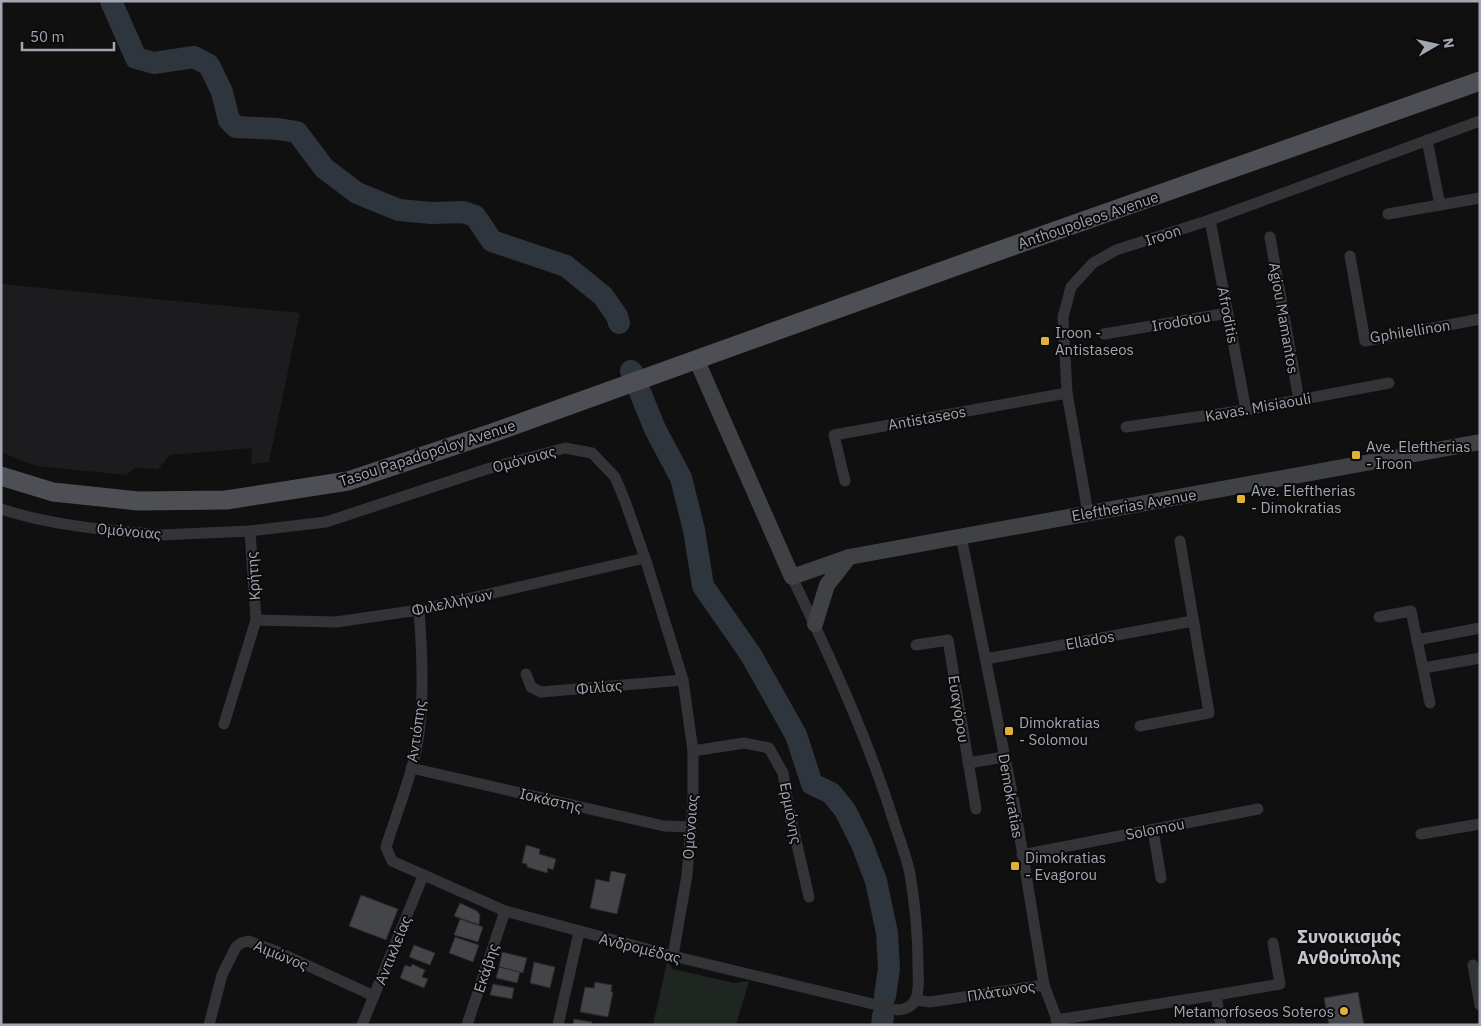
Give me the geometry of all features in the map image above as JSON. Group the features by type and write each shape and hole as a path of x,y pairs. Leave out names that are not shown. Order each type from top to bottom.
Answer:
{"main road":[{"name":"Anthoupoleos Avenue","path":"697,360 987,255 1480,81"},
{"name":"Tasou Papadopoloy Avenue","path":"1,476 53,492 138,501 226,500 348,481 610,392 697,360"},
{"path":"697,360 792,577"},
{"name":"Eleftherias Avenue","path":"792,577 849,557 1480,442"},
{"path":"815,624 827,585 849,557"}],"street":[{"name":"Iroon","path":"1088,513 1067,393 1063,316 1071,287 1093,264 1116,250 1210,220 1480,121"},
{"path":"1427,140 1440,205"},
{"path":"1388,214 1480,198"},
{"name":"Afroditis","path":"1210,220 1246,410"},
{"name":"Agiou Mamantos","path":"1270,237 1299,400"},
{"name":"Gphilellinon","path":"1350,256 1365,340 1480,319"},
{"name":"Irodotou","path":"1104,334 1228,312"},
{"name":"Kavas. Misiaouli","path":"1126,428 1246,410 1389,383"},
{"name":"Antistaseos","path":"845,481 834,435 1067,393"},
{"name":"Ομόνοιας","path":"1,508 26,517 83,527 161,535 250,531 326,522 487,469 565,448 592,452 615,477 645,558 683,680 692,751 693,800 687,875 673,956"},
{"name":"Κρήτης","path":"250,531 256,620"},
{"name":"Demokratias","path":"961,536 1016,813 1044,984 1057,1023"},
{"path":"1140,726 1209,713 1180,541"},
{"name":"Φιλελλήνων","path":"256,620 336,622 419,610 645,558"},
{"path":"792,577 815,624 879,774 910,873 918,944 918,992 913,1003"},
{"name":"Αντιόπης","path":"386,847 411,768 420,727 423,664 419,610"},
{"path":"1378,617 1411,611 1430,703"},
{"path":"224,724 256,620"},
{"name":"Ellados","path":"986,659 1193,621"},
{"path":"1417,640 1480,628"},
{"name":"Ευαγόρου","path":"916,645 948,640 976,809"},
{"path":"1424,668 1480,658"},
{"name":"Φιλίας","path":"526,674 531,687 541,692 683,680"},
{"name":"Ερμιόνης","path":"692,751 744,743 768,748 782,772 809,897"},
{"path":"968,763 1004,757"},
{"name":"Ιοκάστης","path":"411,768 664,826 691,827"},
{"name":"Solomou","path":"1022,855 1258,809"},
{"path":"1421,834 1480,824"},
{"path":"1153,830 1161,878"},
{"name":"Ανδρομέδας","path":"386,847 392,861 424,876 505,911 579,932 898,1010 913,1003 958,998"},
{"name":"Αντικλείας","path":"362,1025 424,876"},
{"name":"Εκάβης","path":"467,1025 505,911"},
{"path":"558,1025 579,932"},
{"name":"Αιμώνος","path":"209,1025 222,975 236,947 241,942 248,941 278,952 374,996"},
{"path":"1057,1023 1280,984 1273,943"},
{"path":"1473,965 1480,1005"},
{"name":"Πλάτωνος","path":"958,998 1044,984"},
{"path":"1216,996 1221,1025"}],"shaded area":[{"path":"1,284 300,313 269,462 251,464 252,448 170,455 158,469 134,468 127,475 36,466 1,452"},
{"path":"667,962 673,969 734,983 749,981 736,1025 653,1025"}],"building":[{"path":"526,845 540,849 539,854 556,859 553,870 548,868 547,873 527,867 527,864 522,863"},
{"path":"611,871 626,874 617,914 590,908 596,879 609,882"},
{"path":"361,895 398,909 386,940 349,926"},
{"path":"460,903 477,911 480,915 479,925 454,916"},
{"path":"460,919 483,927 478,942 454,935"},
{"path":"455,937 479,945 473,962 449,953"},
{"path":"414,945 435,953 430,965 409,957"},
{"path":"502,952 527,958 523,973 499,967"},
{"path":"534,962 555,967 550,988 530,983"},
{"path":"412,964 425,970 422,977 428,979 424,988 400,978 405,965 411,967"},
{"path":"499,967 520,972 517,983 496,978"},
{"path":"595,982 612,985 611,992 613,992 608,1017 580,1012 585,987 594,988"},
{"path":"493,984 514,988 512,999 490,995"},
{"name":"Metamorfoseos Soteros","path":"1358,992 1364,1025 1329,1025 1324,998"},
{"path":"574,1019 592,1022 592,1025 573,1025"}],"waterway":[{"path":"111,1 136,58 154,63 194,57 209,65 222,92 229,120 236,127 297,132 324,168 357,193 399,210 432,213 463,212 475,216 492,241 566,266 603,296 617,316 619,323"},
{"path":"640,392 655,429 681,478 694,530 703,586 751,655 796,735 812,784 831,793 845,810 862,844 876,881 887,933 889,969 885,996"},
{"path":"882,1025 883,1016"}],"place":[{"name":"Iroon - Antistaseos","path":"1045,341"},
{"name":"Ave. Eleftherias - Iroon","path":"1356,455"},
{"name":"Ave. Eleftherias - Dimokratias","path":"1241,499"},
{"name":"Dimokratias - Solomou","path":"1009,731"},
{"name":"Dimokratias - Evagorou","path":"1015,866"},
{"name":"Metamorfoseos Soteros","path":"1344,1011"}],"district":[{"name":"Συνοικισμός Ανθούπολης","path":"1349,946"}]}
